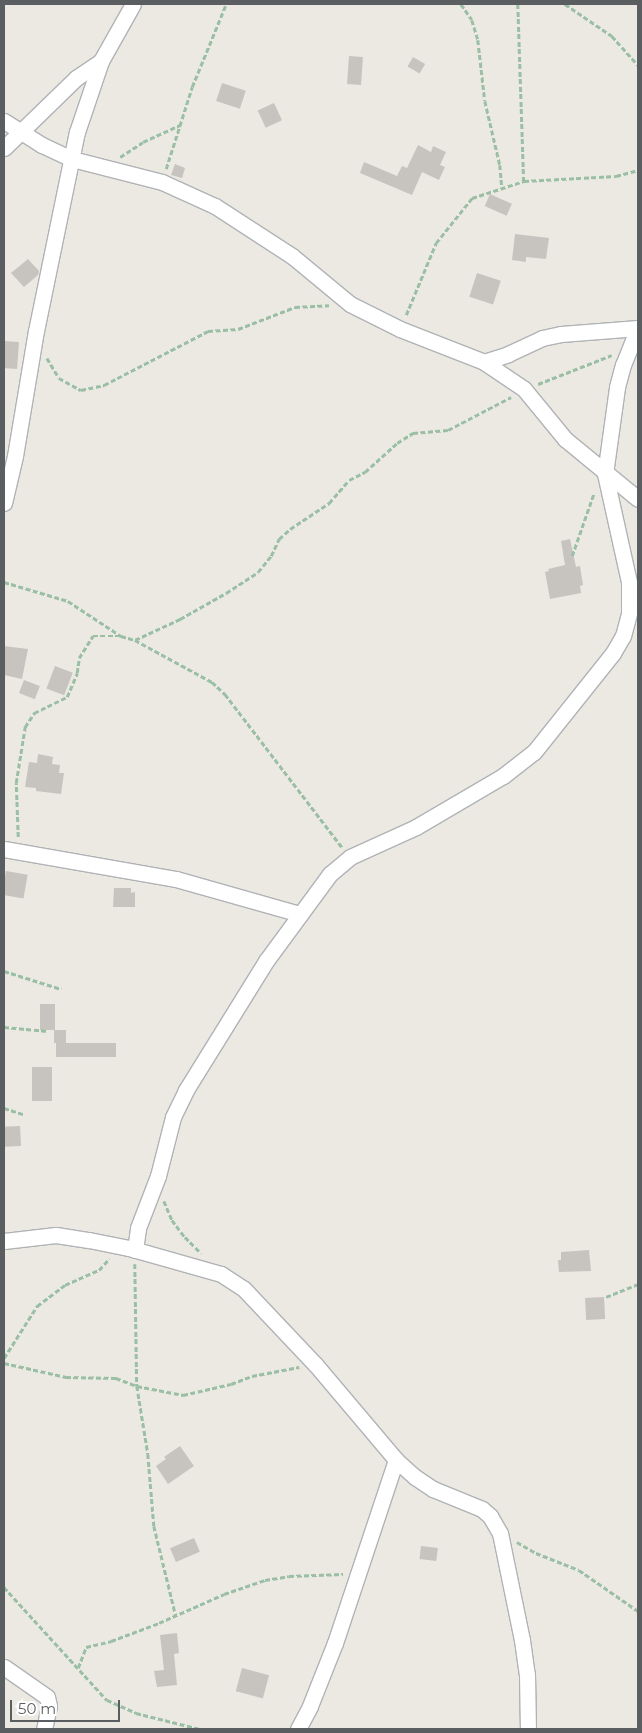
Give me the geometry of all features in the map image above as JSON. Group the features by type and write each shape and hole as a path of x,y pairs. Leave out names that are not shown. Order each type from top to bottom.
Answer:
{"street":[{"path":"4,502 18,440 36,331 83,110 101,61 133,4"},
{"path":"4,148 76,78 101,61"},
{"path":"4,120 20,132 55,152 72,159 162,182 215,206 292,256 350,304 400,330 484,362 524,389 565,439 606,477 638,499"},
{"path":"135,1250 138,1228 158,1176 173,1118 186,1090 266,961 330,874 350,857 416,827 503,776 534,752 613,653 623,636 629,613 629,582 606,477 617,387 638,328 561,334 542,338 508,354 484,362"},
{"path":"4,849 176,879 300,914"},
{"path":"4,1241 56,1235 117,1245 221,1274 244,1289 315,1364 396,1460 415,1477 433,1488 482,1508 490,1516 500,1533 527,1674 528,1729"},
{"path":"298,1729 310,1706 360,1573 396,1460"},
{"path":"4,1667 47,1697 49,1706 44,1729"}],"path":[{"path":"162,182 195,80 226,4"},
{"path":"461,4 472,20 477,35 485,101 500,165 502,189"},
{"path":"518,4 524,181"},
{"path":"565,4 612,36 638,65"},
{"path":"107,168 125,153 180,125"},
{"path":"400,330 436,243 472,198 481,193 502,189 524,181 616,176 638,170"},
{"path":"45,356 59,378 80,390 104,385 208,331 238,328 295,307 350,304"},
{"path":"135,640 211,602 258,572 271,556 279,539 329,502 349,480 365,472 397,443 413,434 448,430 485,412 524,389 630,347"},
{"path":"572,556 592,496 606,477"},
{"path":"4,582 68,601 121,636"},
{"path":"28,852 21,846 18,838 16,783 24,727 34,713 67,697 77,673 79,658 93,636 121,636 135,640 212,682 226,694 350,857"},
{"path":"4,971 61,989"},
{"path":"4,1027 48,1031"},
{"path":"4,1108 23,1114"},
{"path":"158,1176 165,1206 172,1220 185,1237 215,1263 221,1274"},
{"path":"4,1358 37,1306 66,1285 99,1270 117,1245"},
{"path":"135,1250 137,1386 148,1454 154,1526 176,1616"},
{"path":"606,1297 638,1284"},
{"path":"4,1363 66,1377 116,1378 137,1386 183,1394 231,1384 252,1376 315,1364"},
{"path":"500,1533 536,1553 579,1570 638,1611"},
{"path":"78,1668 86,1647 110,1641 176,1616 224,1594 265,1580 289,1576 360,1573"},
{"path":"4,1587 107,1700 136,1713 200,1729"}],"building":[{"path":"349,56 363,57 361,85 347,84"},
{"path":"413,57 425,64 420,74 408,67"},
{"path":"222,83 246,91 240,109 216,101"},
{"path":"274,103 282,120 266,128 258,111"},
{"path":"418,145 431,152 433,146 446,152 440,165 445,167 439,180 422,172 412,195 360,173 364,162 397,176 402,166 407,168"},
{"path":"175,164 185,168 182,178 171,175"},
{"path":"490,194 512,204 507,216 485,206"},
{"path":"515,234 549,238 546,259 526,257 526,262 512,260"},
{"path":"28,259 39,271 38,275 24,287 11,273"},
{"path":"477,273 501,281 493,305 469,297"},
{"path":"4,341 19,342 17,369 4,368"},
{"path":"570,539 576,567 580,566 583,585 580,586 581,593 550,599 545,572 549,571 548,569 565,565 561,541"},
{"path":"4,646 28,649 22,679 4,675"},
{"path":"55,666 73,673 64,695 46,688"},
{"path":"24,680 40,686 35,699 19,693"},
{"path":"38,754 53,757 52,764 60,765 59,773 64,773 61,794 36,791 36,788 25,787 29,762 37,763"},
{"path":"6,871 28,875 23,898 4,895"},
{"path":"114,888 131,888 131,893 135,892 135,907 113,907"},
{"path":"40,1004 55,1004 55,1030 40,1030"},
{"path":"54,1030 66,1030 66,1043 54,1043"},
{"path":"56,1043 116,1043 116,1057 56,1057"},
{"path":"32,1067 52,1067 52,1101 32,1101"},
{"path":"20,1126 21,1146 5,1147 4,1127"},
{"path":"589,1250 591,1271 559,1272 558,1260 561,1260 561,1252"},
{"path":"604,1297 605,1319 586,1320 585,1298"},
{"path":"180,1446 194,1466 168,1484 156,1466 166,1459 164,1457"},
{"path":"194,1538 200,1552 176,1562 170,1548"},
{"path":"421,1546 438,1548 436,1561 419,1559"},
{"path":"177,1633 179,1653 174,1654 177,1685 157,1687 154,1671 164,1670 160,1635"},
{"path":"242,1668 269,1675 263,1698 236,1691"}]}
